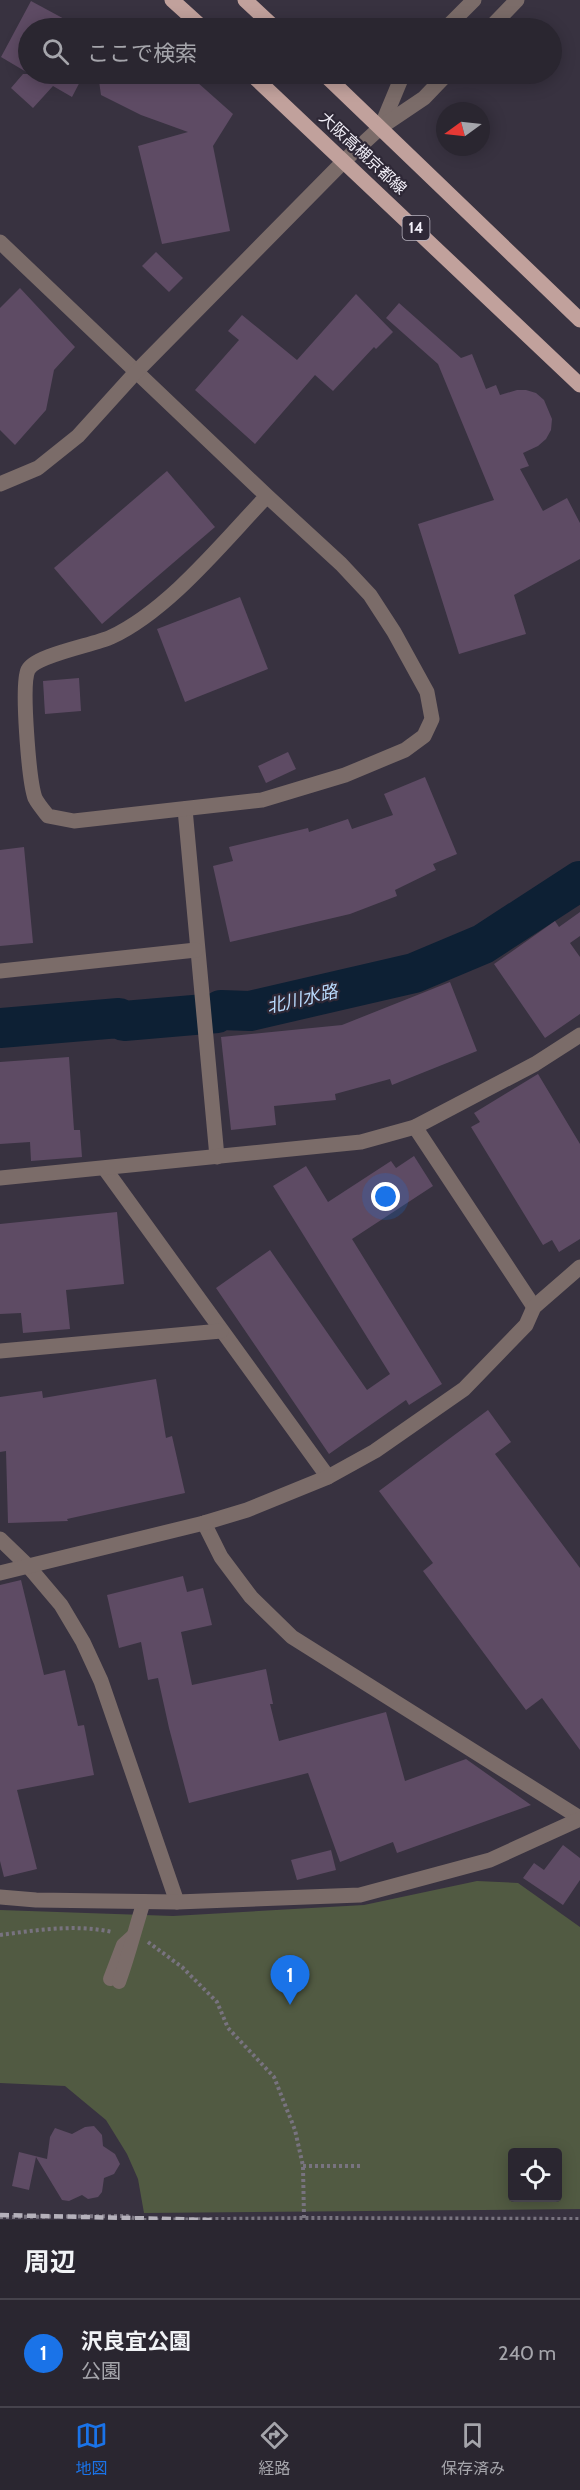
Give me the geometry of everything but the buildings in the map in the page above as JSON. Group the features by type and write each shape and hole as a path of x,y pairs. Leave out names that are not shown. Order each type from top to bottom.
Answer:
{"main road":[{"path":"172,0 192,18"},
{"path":"245,0 264,18"},
{"name":"大阪高槻京都線","path":"262,84 345,160 580,385"},
{"name":"大阪高槻京都線","path":"335,84 580,320"}],"street":[{"path":"456,18 474,0"},
{"path":"500,18 518,0"},
{"path":"381,127 399,84"},
{"path":"0,484 38,468 70,442 345,160 381,127 424,98 437,84"},
{"path":"0,242 341,564 370,595 394,632 427,692 432,719 424,736 405,750 345,775 262,800 74,821 48,816 36,799 32,782 24,686 28,669 40,660 113,636 147,614 190,577 267,496"},
{"path":"185,809 196,950 217,1157"},
{"path":"0,970 196,950"},
{"path":"0,1178 361,1142 415,1127 535,1064 580,1035"},
{"path":"415,1127 534,1307"},
{"path":"105,1169 328,1476"},
{"path":"0,1573 204,1523 247,1510 328,1476 375,1451 464,1389 526,1325 534,1307 580,1268"},
{"path":"0,1351 221,1331"},
{"path":"204,1523 221,1557 251,1597 292,1637 580,1819"},
{"path":"0,1539 28,1566 61,1605 83,1642 101,1681 177,1902"},
{"path":"0,1897 36,1900 177,1902 360,1895 490,1860 580,1819"}],"lane":[{"path":"115,1981 123,1945 133,1936 144,1901"}],"path":[{"path":"0,1935 40,1929 95,1928 149,1942 182,1967 217,2002 228,2028 274,2077 295,2130 303,2166 304,2218"},
{"path":"303,2166 360,2166"},
{"path":"0,2217 128,2216 140,2220 580,2219"}],"green space":[{"path":"477,1881 518,1883 580,1927 580,2209 144,2213 138,2179 127,2154 106,2120 65,2086 0,2083 0,1910 173,1916 364,1905"}],"waterway":[{"name":"北川水路","path":"0,1028 119,1018 124,1021 217,1013 221,1010 250,1011 414,973 483,944 580,881"}],"railway":[{"path":"0,2215 214,2220"}],"place":[{"name":"沢良宜公園","path":"290,2005"}]}
